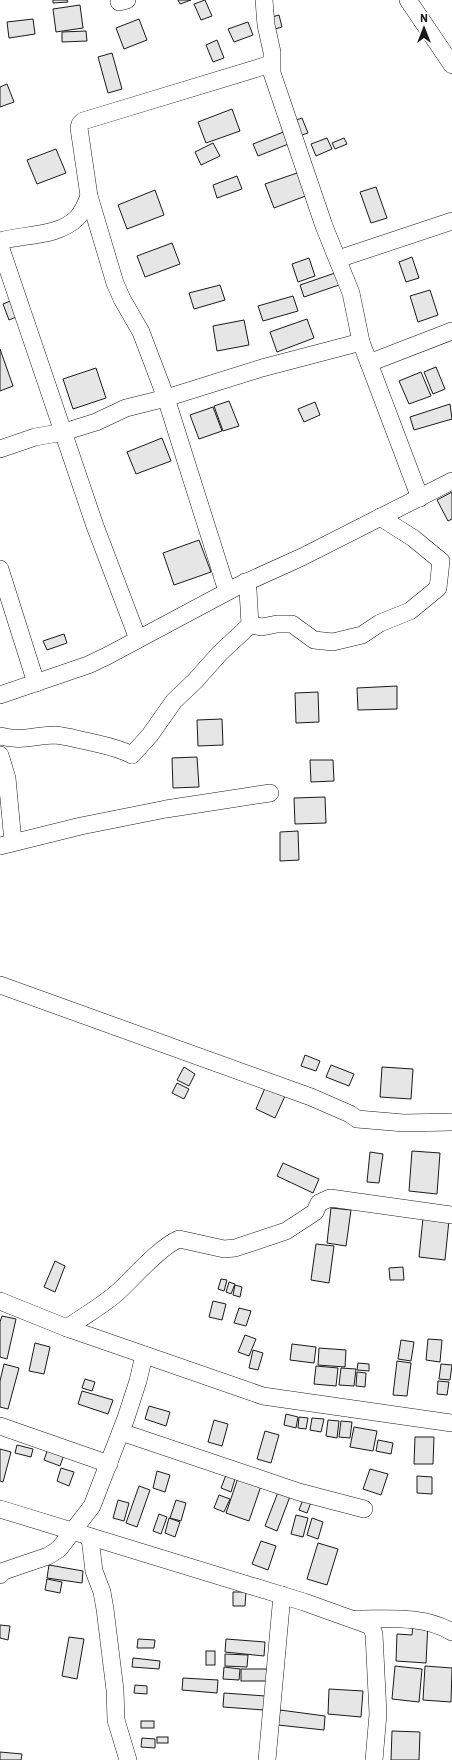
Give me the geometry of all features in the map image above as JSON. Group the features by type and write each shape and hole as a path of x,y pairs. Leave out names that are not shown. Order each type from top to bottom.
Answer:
{"street":[{"path":"264,0 266,25 272,52 272,73 324,226 356,308 362,342 369,363 420,498"},
{"path":"408,0 436,39 452,65"},
{"path":"227,592 166,398 142,332 122,299 115,283 89,196 80,124 271,64"},
{"path":"0,241 44,233 70,224 82,212 89,196"},
{"path":"338,259 452,221"},
{"path":"0,246 95,526 138,639"},
{"path":"369,363 452,331"},
{"path":"0,449 35,437 64,432 96,422 126,408 166,398 262,368 362,342"},
{"path":"0,695 88,664 245,582 302,557 452,481"},
{"path":"250,625 262,627 277,624 292,624 314,640 333,642 362,635 380,623 410,611 427,598 438,588 441,561 413,538 380,518"},
{"path":"0,569 36,683"},
{"path":"245,582 248,590 250,625"},
{"path":"0,736 24,739 54,735 69,737 108,745 124,750 132,756 150,735 174,701 196,681 220,653 250,625"},
{"path":"0,755 8,784 7,844 81,826 166,809 270,793"},
{"path":"0,985 311,1097 350,1114 357,1120 404,1123 452,1122"},
{"path":"67,1328 116,1294 174,1241 179,1239 224,1249 236,1248 286,1231 315,1212 319,1202 330,1198 452,1215"},
{"path":"0,1301 67,1328 269,1398 452,1423"},
{"path":"0,1575 4,1571 48,1556 59,1549 73,1533 95,1502 136,1389 144,1355"},
{"path":"0,1426 109,1464"},
{"path":"121,1432 293,1490 364,1509"},
{"path":"0,1510 282,1596 354,1619 371,1626 374,1634 378,1714 374,1760"},
{"path":"90,1538 94,1571 102,1592 106,1609 115,1690 116,1720 128,1760"},
{"path":"268,1760 282,1596"},
{"path":"354,1619 402,1619 428,1622 452,1632"}],"building":[{"path":"53,0 67,0 68,2 53,3"},
{"path":"178,0 191,0 180,4"},
{"path":"205,0 212,16 201,20 194,4"},
{"path":"80,5 83,28 56,32 53,9"},
{"path":"279,15 282,27 268,31 265,19"},
{"path":"33,19 35,34 9,38 7,22"},
{"path":"139,19 147,40 124,49 116,28"},
{"path":"248,22 253,35 234,42 228,29"},
{"path":"86,31 87,41 62,42 62,32"},
{"path":"217,40 224,58 213,62 206,45"},
{"path":"112,53 122,89 108,93 98,57"},
{"path":"7,84 14,102 0,107 0,87"},
{"path":"232,109 240,131 206,143 198,122"},
{"path":"302,118 308,133 296,137 290,122"},
{"path":"286,131 291,143 258,156 253,144"},
{"path":"327,138 332,149 316,156 311,144"},
{"path":"344,138 347,144 335,149 332,143"},
{"path":"213,143 220,156 201,165 195,152"},
{"path":"56,149 66,173 37,184 27,160"},
{"path":"300,172 308,195 274,208 265,184"},
{"path":"237,176 242,189 217,198 213,185"},
{"path":"376,187 387,218 371,223 360,192"},
{"path":"155,190 164,215 127,229 118,205"},
{"path":"172,243 180,264 145,277 137,256"},
{"path":"412,257 419,278 406,282 399,262"},
{"path":"309,258 315,276 298,282 292,264"},
{"path":"335,273 339,285 304,297 300,285"},
{"path":"220,285 225,300 194,309 189,293"},
{"path":"430,290 438,315 418,322 410,296"},
{"path":"293,296 298,311 263,321 258,306"},
{"path":"15,299 21,315 9,320 3,304"},
{"path":"307,319 314,338 277,352 270,332"},
{"path":"244,320 249,345 217,351 213,326"},
{"path":"0,349 13,386 0,391"},
{"path":"436,367 445,389 433,394 424,372"},
{"path":"96,368 106,398 73,409 63,379"},
{"path":"421,372 431,396 409,404 399,381"},
{"path":"229,401 239,426 223,431 214,406"},
{"path":"315,402 320,415 304,422 298,409"},
{"path":"450,404 452,419 414,430 410,417"},
{"path":"213,407 222,431 199,439 190,415"},
{"path":"162,438 171,461 136,474 127,452"},
{"path":"452,492 452,519 448,521 437,500"},
{"path":"199,540 211,572 174,585 163,553"},
{"path":"64,634 67,643 47,650 43,641"},
{"path":"397,686 397,709 358,710 357,688"},
{"path":"318,692 319,722 296,723 295,693"},
{"path":"222,719 223,745 198,746 197,720"},
{"path":"197,757 199,787 173,788 172,758"},
{"path":"310,760 333,760 334,781 311,782"},
{"path":"325,797 326,823 295,824 294,798"},
{"path":"298,831 299,860 280,861 280,832"},
{"path":"305,1055 320,1061 316,1071 301,1066"},
{"path":"331,1065 354,1074 349,1086 326,1077"},
{"path":"184,1067 195,1074 189,1086 177,1080"},
{"path":"382,1067 413,1069 411,1099 380,1097"},
{"path":"177,1083 189,1089 184,1099 172,1093"},
{"path":"265,1088 285,1096 275,1118 256,1109"},
{"path":"412,1151 440,1153 437,1194 409,1191"},
{"path":"370,1152 383,1154 379,1183 367,1182"},
{"path":"283,1163 319,1179 313,1193 277,1176"},
{"path":"331,1208 351,1210 346,1246 327,1243"},
{"path":"423,1218 449,1220 445,1260 419,1257"},
{"path":"316,1244 334,1246 329,1283 311,1280"},
{"path":"55,1261 65,1266 55,1292 44,1287"},
{"path":"403,1267 404,1280 390,1280 389,1268"},
{"path":"221,1279 227,1280 224,1291 218,1289"},
{"path":"229,1282 235,1284 231,1294 226,1292"},
{"path":"235,1285 242,1287 240,1297 233,1295"},
{"path":"213,1301 226,1304 222,1320 209,1317"},
{"path":"239,1308 251,1311 246,1326 234,1323"},
{"path":"2,1316 16,1319 7,1359 0,1357 0,1322"},
{"path":"245,1335 256,1339 249,1356 238,1352"},
{"path":"428,1339 442,1340 440,1362 426,1360"},
{"path":"401,1340 414,1342 411,1361 398,1359"},
{"path":"35,1343 50,1347 44,1374 29,1371"},
{"path":"292,1344 316,1347 314,1363 290,1360"},
{"path":"319,1348 346,1350 345,1367 318,1365"},
{"path":"253,1350 263,1353 258,1370 249,1368"},
{"path":"397,1361 411,1363 407,1396 393,1395"},
{"path":"358,1363 369,1364 369,1371 357,1370"},
{"path":"4,1364 19,1368 8,1409 0,1407 0,1381"},
{"path":"441,1364 452,1365 450,1380 439,1379"},
{"path":"316,1366 338,1368 336,1386 314,1384"},
{"path":"341,1368 356,1369 354,1386 339,1385"},
{"path":"357,1372 366,1373 365,1387 356,1386"},
{"path":"85,1379 95,1382 92,1391 82,1388"},
{"path":"438,1381 449,1382 447,1395 437,1394"},
{"path":"82,1391 113,1400 108,1414 78,1404"},
{"path":"149,1406 170,1412 166,1426 145,1419"},
{"path":"286,1414 298,1417 296,1428 284,1425"},
{"path":"299,1417 308,1418 306,1429 298,1428"},
{"path":"312,1418 324,1419 321,1432 310,1430"},
{"path":"214,1420 228,1424 222,1446 208,1442"},
{"path":"328,1420 339,1421 337,1438 326,1436"},
{"path":"341,1421 352,1422 350,1438 339,1437"},
{"path":"354,1427 377,1431 373,1451 350,1447"},
{"path":"265,1431 279,1435 271,1463 257,1459"},
{"path":"415,1437 434,1437 433,1464 414,1464"},
{"path":"378,1440 393,1443 391,1454 376,1451"},
{"path":"50,1443 66,1449 60,1466 44,1460"},
{"path":"17,1445 33,1449 31,1457 15,1453"},
{"path":"0,1449 11,1452 3,1482 0,1481"},
{"path":"61,1468 74,1472 69,1486 57,1481"},
{"path":"370,1469 388,1474 381,1495 363,1489"},
{"path":"157,1471 170,1475 165,1492 153,1488"},
{"path":"226,1475 235,1479 231,1492 221,1488"},
{"path":"239,1475 262,1483 249,1521 226,1513"},
{"path":"417,1476 432,1477 432,1494 417,1493"},
{"path":"139,1486 150,1490 137,1527 126,1523"},
{"path":"280,1487 292,1491 277,1531 265,1526"},
{"path":"305,1494 313,1497 307,1513 299,1510"},
{"path":"219,1495 230,1499 224,1512 214,1508"},
{"path":"118,1500 129,1503 124,1521 113,1518"},
{"path":"176,1500 186,1503 181,1521 170,1518"},
{"path":"159,1514 167,1517 161,1534 153,1531"},
{"path":"296,1515 308,1518 303,1537 291,1534"},
{"path":"169,1518 180,1522 175,1537 165,1533"},
{"path":"312,1518 323,1522 318,1539 307,1535"},
{"path":"261,1541 276,1546 268,1570 252,1564"},
{"path":"318,1543 338,1549 327,1585 307,1579"},
{"path":"49,1565 83,1571 82,1583 47,1578"},
{"path":"47,1579 62,1582 60,1593 45,1590"},
{"path":"233,1592 246,1592 245,1606 233,1606"},
{"path":"413,1622 428,1623 426,1663 396,1661 397,1634 412,1635"},
{"path":"0,1625 10,1626 8,1640 0,1638"},
{"path":"69,1637 84,1639 77,1679 62,1676"},
{"path":"138,1639 155,1640 154,1648 137,1648"},
{"path":"226,1639 265,1642 264,1656 225,1652"},
{"path":"206,1651 215,1651 215,1665 206,1665"},
{"path":"225,1654 248,1655 247,1667 225,1666"},
{"path":"133,1658 160,1661 159,1669 132,1667"},
{"path":"395,1666 422,1669 419,1702 392,1699"},
{"path":"425,1666 452,1668 451,1702 423,1700"},
{"path":"224,1667 240,1669 239,1680 223,1679"},
{"path":"241,1669 267,1669 267,1681 241,1681"},
{"path":"183,1678 218,1680 217,1693 182,1690"},
{"path":"135,1685 147,1686 147,1694 134,1693"},
{"path":"329,1689 363,1691 361,1717 328,1714"},
{"path":"224,1693 265,1696 264,1710 223,1707"},
{"path":"280,1710 325,1716 324,1730 278,1725"},
{"path":"141,1721 154,1721 154,1728 141,1728"},
{"path":"392,1731 420,1732 419,1760 391,1760"},
{"path":"157,1737 168,1737 168,1743 157,1743"},
{"path":"142,1738 155,1739 155,1748 141,1747"},
{"path":"0,1752 22,1754 21,1760 0,1760"}]}
